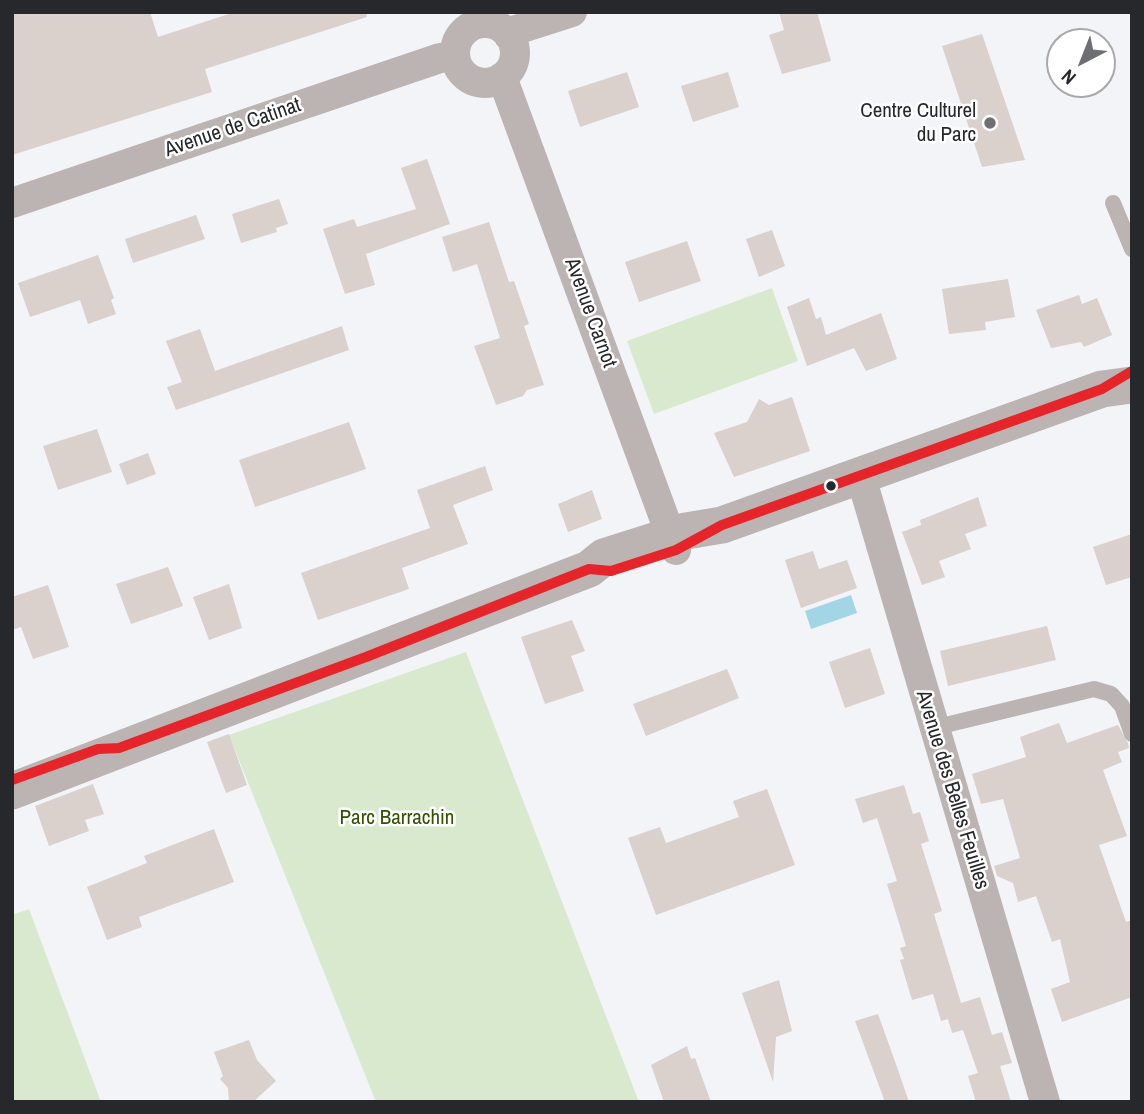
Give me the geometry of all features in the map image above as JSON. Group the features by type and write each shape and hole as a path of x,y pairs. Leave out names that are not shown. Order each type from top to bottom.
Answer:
{"street":[{"path":"509,36 516,30 572,12"},
{"path":"478,24 500,27 509,36 514,60 502,77 489,83 477,82 466,76 455,57 460,36 478,24"},
{"name":"Avenue de Catinat","path":"12,203 440,58 455,57"},
{"name":"Avenue Carnot","path":"502,77 673,542"},
{"path":"12,791 589,569 604,557 673,542 1122,382"},
{"name":"Avenue des Belles Feuilles","path":"861,477 1045,1102"},
{"path":"12,780 98,749 119,748"}],"lane":[{"path":"1113,203 1132,249"},
{"path":"933,728 1094,689 1111,694 1122,706 1132,734"}],"green space":[{"path":"772,288 798,361 654,414 627,341"},
{"name":"Parc Barrachin","path":"466,652 639,1102 376,1102 229,735"},
{"path":"29,909 101,1102 12,1102 12,915"}],"water":[{"path":"851,595 857,613 811,629 805,611"}],"building":[{"path":"12,12 150,12 158,37 235,12 366,12 367,17 205,69 212,92 12,155"},
{"path":"779,12 817,12 831,61 782,74 769,35 784,30"},
{"path":"982,34 1025,160 982,167 942,46"},
{"path":"627,72 639,107 580,127 568,91"},
{"path":"728,72 739,107 693,122 681,86"},
{"path":"427,159 450,224 366,254 375,285 345,294 323,229 354,219 357,227 416,209 401,168"},
{"path":"279,199 288,224 276,228 277,232 241,243 232,214"},
{"path":"196,215 205,239 133,263 125,239"},
{"path":"489,222 509,282 514,281 529,324 524,326 544,385 496,405 474,346 500,338 477,264 453,272 442,237"},
{"path":"772,230 785,266 759,277 746,239"},
{"path":"687,241 701,281 639,302 625,262"},
{"path":"98,255 114,298 111,300 116,314 88,324 80,300 30,317 18,283"},
{"path":"1008,279 1015,317 985,322 986,330 949,334 942,289"},
{"path":"1079,295 1082,304 1097,298 1112,335 1084,347 1081,342 1051,348 1036,310"},
{"path":"809,298 816,319 821,317 826,335 881,313 897,359 866,371 854,348 807,366 787,307"},
{"path":"342,326 349,350 176,410 167,387 182,382 166,341 200,329 215,371"},
{"path":"792,397 810,451 734,477 714,433 747,422 759,399 769,405"},
{"path":"349,422 366,469 255,507 239,460"},
{"path":"97,429 112,472 58,490 43,446"},
{"path":"148,453 156,474 127,485 119,464"},
{"path":"485,466 493,490 453,505 468,544 402,568 409,589 318,620 301,573 430,528 417,490"},
{"path":"592,490 602,519 568,532 558,504"},
{"path":"978,497 987,526 965,534 971,549 939,561 945,577 922,585 902,532 921,525 920,520"},
{"path":"1132,534 1132,577 1106,585 1093,547"},
{"path":"813,551 819,569 847,560 857,588 801,608 785,560"},
{"path":"168,567 183,606 131,624 116,584"},
{"path":"229,584 242,628 209,640 193,597"},
{"path":"48,585 69,647 33,659 21,627 12,630 12,597"},
{"path":"572,620 585,651 571,656 584,691 545,704 521,637"},
{"path":"1047,626 1056,660 948,686 940,651"},
{"path":"870,648 885,694 845,708 829,662"},
{"path":"727,669 739,698 646,736 633,704"},
{"path":"1059,723 1067,743 1118,725 1128,743 1129,748 1118,752 1122,762 1103,770 1127,836 1099,845 1126,922 1132,920 1132,997 1062,1022 1051,989 1070,982 1060,939 1052,942 1036,896 1018,902 1013,883 997,876 994,866 1020,858 1003,799 981,804 972,774 1026,757 1020,737"},
{"path":"229,734 247,785 226,793 207,742"},
{"path":"93,784 104,814 85,820 89,831 49,846 35,806"},
{"path":"904,785 913,814 920,812 929,841 921,844 942,911 934,914 961,1003 980,997 992,1035 1002,1032 1012,1063 1000,1066 1011,1102 976,1102 968,1076 978,1073 963,1030 952,1033 948,1019 941,1021 933,994 912,1000 900,960 904,959 900,948 906,946 887,884 897,881 877,818 863,823 855,799"},
{"path":"767,789 795,865 656,915 628,838 660,827 666,843 739,817 733,801"},
{"path":"214,829 234,882 139,917 142,927 107,940 87,887 147,863 144,856"},
{"path":"779,980 792,1031 776,1037 773,1082 742,993"},
{"path":"878,1014 909,1102 885,1102 855,1021"},
{"path":"249,1040 257,1060 276,1081 253,1102 229,1102 228,1088 220,1079 223,1076 214,1052"},
{"path":"687,1046 691,1059 695,1058 711,1102 664,1102 651,1065"}],"transit line":[{"path":"12,780 98,749 119,748 366,657 589,569 611,571 676,550 722,525 1102,389 1132,371"}],"place":[{"name":"Centre Culturel du Parc","path":"990,123"}]}
